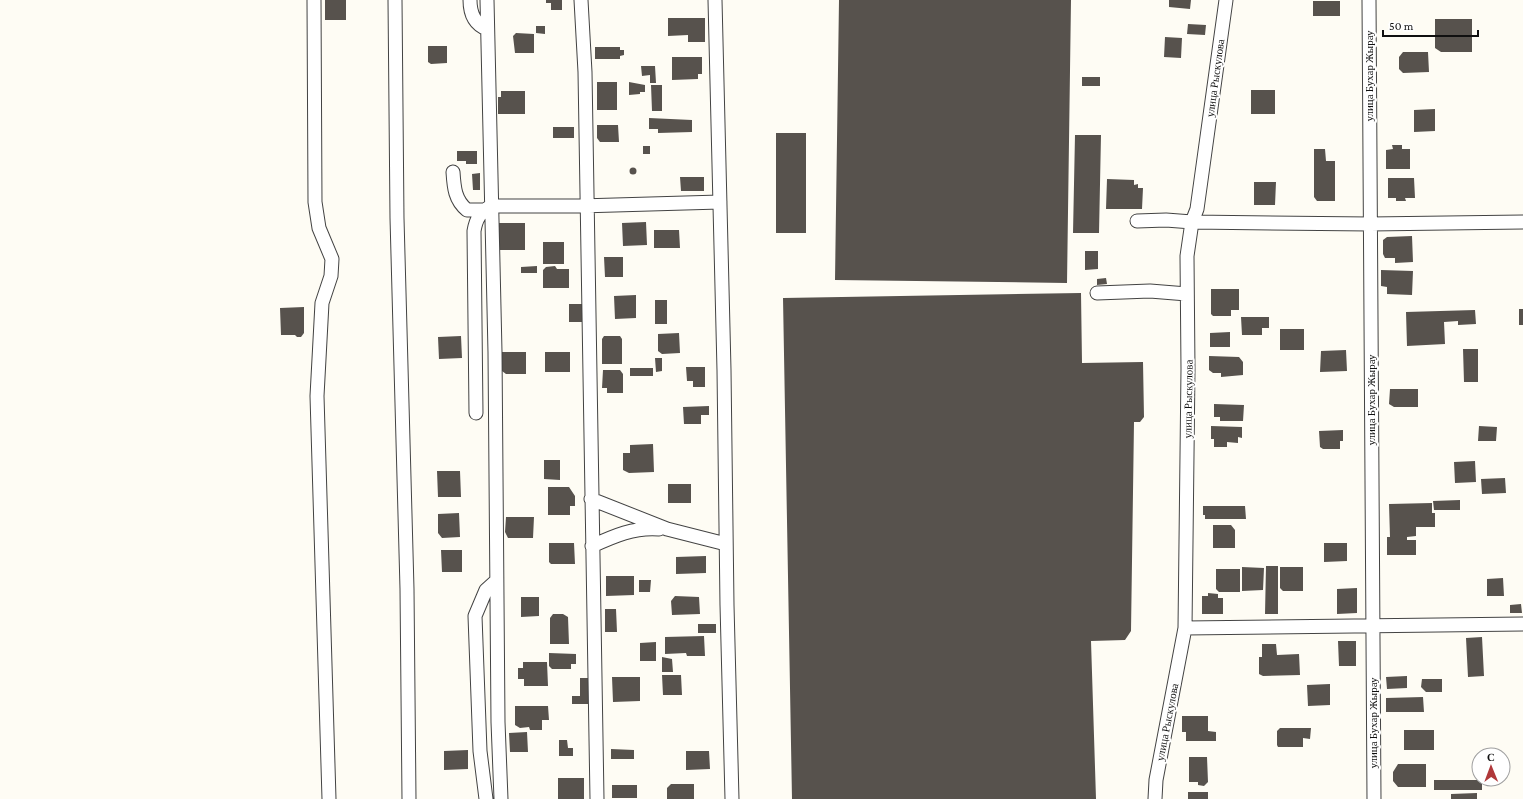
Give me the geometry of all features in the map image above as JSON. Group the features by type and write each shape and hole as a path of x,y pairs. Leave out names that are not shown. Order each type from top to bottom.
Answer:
{"street":[{"path":"314,0 315,202 319,228 332,259 331,276 322,302 317,396 329,799"},
{"path":"395,0 397,218 407,589 410,799"},
{"path":"470,0 473,17 480,27 488,30"},
{"path":"487,0 487,208 495,352 496,581 501,799"},
{"path":"582,0 597,799"},
{"path":"715,0 732,799"},
{"name":"улица Рыскулова","path":"1155,799 1156,780 1185,628 1188,369 1187,256 1192,222 1197,210 1226,0"},
{"name":"улица Бухар Жырау","path":"1369,0 1374,799"},
{"path":"453,172 454,189 459,203 467,210 487,208 720,202"},
{"path":"476,413 474,231 476,219 487,208"},
{"path":"1137,221 1166,220 1192,222 1370,224 1523,222"},
{"path":"1097,293 1150,292 1187,294"},
{"path":"591,499 667,529 726,544"},
{"path":"592,546 624,532 647,528 667,529"},
{"path":"486,799 480,751 475,616 486,590 496,581"},
{"path":"1185,628 1373,627 1523,624"}],"building":[{"path":"325,0 346,0 346,20 325,20"},
{"path":"546,0 562,0 562,10 551,10 551,3 546,3"},
{"path":"839,0 1071,0 1067,283 835,280"},
{"path":"1169,0 1191,0 1190,9 1169,7"},
{"path":"1313,1 1340,1 1340,16 1313,16"},
{"path":"668,18 705,18 705,42 688,42 688,35 668,36"},
{"path":"1435,19 1472,19 1472,52 1441,52 1435,48"},
{"path":"1188,24 1206,25 1205,35 1187,34"},
{"path":"536,26 545,26 545,34 536,33"},
{"path":"516,33 534,34 534,53 515,53 513,36"},
{"path":"1165,37 1182,38 1181,58 1164,57"},
{"path":"428,46 447,46 447,63 431,64 428,62"},
{"path":"595,47 620,47 620,50 624,50 624,55 620,56 620,59 595,59"},
{"path":"1403,52 1428,52 1429,72 1403,73 1399,69 1399,57"},
{"path":"672,57 702,57 702,74 698,74 698,79 672,80"},
{"path":"641,66 655,66 656,83 650,83 650,75 642,76"},
{"path":"1082,77 1100,77 1100,86 1082,86"},
{"path":"597,82 617,82 617,110 597,110"},
{"path":"629,82 645,85 645,92 629,95"},
{"path":"651,85 662,85 662,111 652,111"},
{"path":"1251,90 1275,90 1275,114 1251,114"},
{"path":"501,91 525,91 525,114 498,114 498,97 501,97"},
{"path":"1435,109 1435,131 1414,132 1414,110"},
{"path":"649,118 692,120 692,132 658,133 658,129 649,129"},
{"path":"597,125 618,125 619,142 600,142 597,138"},
{"path":"553,127 574,127 574,138 553,138"},
{"path":"776,133 806,133 806,233 776,233"},
{"path":"1075,135 1101,135 1099,233 1073,233"},
{"path":"1392,145 1402,145 1402,149 1410,149 1410,169 1386,169 1386,150 1393,149"},
{"path":"643,146 650,146 650,154 643,154"},
{"path":"1314,149 1325,149 1326,161 1335,161 1335,201 1317,201 1314,197"},
{"path":"457,151 477,151 477,164 466,164 466,161 457,161"},
{"path":"633,168 636,171 633,174 630,171"},
{"path":"480,173 480,190 473,190 472,174"},
{"path":"680,177 704,177 704,191 681,191"},
{"path":"1388,178 1414,178 1415,198 1405,198 1406,201 1396,201 1396,198 1388,198"},
{"path":"1107,179 1134,180 1134,185 1138,184 1138,188 1143,188 1142,209 1106,209"},
{"path":"1254,182 1276,182 1275,205 1254,205"},
{"path":"646,222 647,245 623,246 622,223"},
{"path":"499,223 525,223 525,250 499,250"},
{"path":"654,230 679,230 680,248 654,248"},
{"path":"1412,236 1413,262 1395,263 1395,258 1385,258 1383,254 1383,240 1387,237"},
{"path":"543,242 564,242 564,264 543,264"},
{"path":"1085,251 1098,251 1098,269 1085,270"},
{"path":"604,257 623,257 623,277 605,277"},
{"path":"537,266 537,273 521,273 521,267"},
{"path":"555,266 557,269 569,269 569,288 543,288 543,270 546,267"},
{"path":"1381,270 1413,271 1412,295 1387,294 1387,287 1381,286"},
{"path":"1106,278 1107,284 1097,285 1097,279"},
{"path":"1211,289 1239,289 1239,310 1231,310 1231,316 1213,316 1211,314"},
{"path":"1081,293 1082,363 1143,362 1144,417 1140,422 1134,422 1131,631 1125,640 1091,641 1096,799 792,799 783,298"},
{"path":"636,295 636,318 615,319 614,296"},
{"path":"655,300 667,300 667,324 655,324"},
{"path":"569,304 584,304 584,322 569,322"},
{"path":"304,307 304,333 301,337 297,337 295,335 281,335 280,308"},
{"path":"1519,309 1523,309 1523,325 1519,325"},
{"path":"1475,310 1476,324 1458,325 1458,321 1444,322 1445,344 1407,346 1406,312"},
{"path":"1241,317 1269,317 1269,328 1262,328 1262,335 1242,335"},
{"path":"1280,329 1304,329 1304,350 1280,350"},
{"path":"1230,332 1230,347 1210,347 1210,333"},
{"path":"679,333 680,353 662,354 658,351 658,334"},
{"path":"461,336 462,358 439,359 438,337"},
{"path":"604,336 620,336 622,339 622,364 602,364 602,339"},
{"path":"1463,349 1478,349 1478,382 1464,382"},
{"path":"1346,350 1347,371 1320,372 1321,351"},
{"path":"501,352 526,352 526,374 506,374 502,371"},
{"path":"545,352 570,352 570,372 545,372"},
{"path":"1209,356 1239,357 1243,362 1243,375 1221,377 1221,373 1213,373 1209,370"},
{"path":"655,358 662,358 662,371 656,372"},
{"path":"686,367 705,367 705,387 693,387 693,381 687,381"},
{"path":"630,368 653,368 653,376 630,376"},
{"path":"603,370 620,370 623,374 623,393 607,393 607,388 602,388"},
{"path":"1390,389 1418,389 1418,407 1394,407 1389,404"},
{"path":"1214,404 1244,405 1243,421 1220,421 1220,417 1214,417"},
{"path":"709,406 709,415 701,415 701,424 684,424 683,407"},
{"path":"1211,426 1242,427 1242,438 1238,437 1238,443 1227,442 1227,447 1214,447 1214,439 1211,439"},
{"path":"1479,426 1497,427 1496,441 1478,441"},
{"path":"1343,430 1343,441 1340,441 1340,449 1323,449 1320,447 1319,431"},
{"path":"653,444 654,472 629,473 623,470 623,453 630,453 630,445"},
{"path":"544,460 560,460 560,480 544,479"},
{"path":"1475,461 1476,482 1455,483 1454,462"},
{"path":"437,471 460,471 461,497 438,497"},
{"path":"1505,478 1506,493 1482,494 1481,479"},
{"path":"668,484 691,484 691,503 668,503"},
{"path":"548,487 569,487 575,496 575,506 570,506 570,515 548,515"},
{"path":"1460,500 1460,510 1434,510 1433,501"},
{"path":"1432,503 1432,513 1435,513 1435,527 1416,527 1416,536 1407,537 1407,540 1416,540 1416,555 1387,555 1387,537 1390,537 1389,504"},
{"path":"1203,506 1245,506 1246,519 1205,519 1205,515 1203,515"},
{"path":"459,513 460,537 442,538 438,533 438,514"},
{"path":"506,517 534,517 533,538 508,538 505,532"},
{"path":"1213,525 1231,525 1235,530 1235,548 1213,548"},
{"path":"549,543 574,543 575,564 551,564 549,562"},
{"path":"1324,543 1347,543 1347,561 1324,562"},
{"path":"441,550 462,550 462,572 442,572"},
{"path":"706,556 706,573 676,574 676,557"},
{"path":"1266,566 1278,566 1278,614 1265,614"},
{"path":"1242,567 1264,568 1263,590 1242,591"},
{"path":"1280,567 1303,567 1303,591 1283,591 1280,588"},
{"path":"1216,569 1240,569 1240,592 1219,592 1216,589"},
{"path":"606,576 634,576 634,595 606,596"},
{"path":"1503,578 1504,596 1487,596 1487,579"},
{"path":"639,580 651,580 650,592 639,592"},
{"path":"1357,588 1357,613 1337,614 1337,589"},
{"path":"1208,593 1218,594 1218,598 1223,598 1223,614 1202,614 1202,596 1208,596"},
{"path":"675,596 699,597 700,614 672,615 671,601"},
{"path":"521,597 539,597 539,616 521,617"},
{"path":"1521,604 1522,613 1510,613 1510,605"},
{"path":"605,609 616,609 617,632 605,632"},
{"path":"553,614 563,614 568,617 569,644 550,644 550,618"},
{"path":"698,624 716,624 716,633 698,633"},
{"path":"704,636 705,656 687,656 686,653 665,654 665,637"},
{"path":"1482,637 1484,676 1468,677 1466,638"},
{"path":"1338,641 1356,641 1356,666 1339,666"},
{"path":"656,642 656,661 640,661 640,643"},
{"path":"1262,644 1276,644 1277,655 1299,654 1300,675 1263,676 1259,674 1259,657 1262,657"},
{"path":"549,653 576,654 576,664 571,664 571,669 552,669 549,666"},
{"path":"662,657 672,659 673,672 662,672"},
{"path":"523,662 547,662 548,686 524,686 524,679 518,679 518,668 523,668"},
{"path":"662,675 681,675 682,695 663,695"},
{"path":"1407,676 1407,688 1387,689 1386,677"},
{"path":"612,677 640,677 640,701 613,702"},
{"path":"580,678 589,678 589,704 572,704 572,696 580,696"},
{"path":"1422,679 1442,679 1442,692 1426,692 1421,687"},
{"path":"1330,684 1330,705 1308,706 1307,685"},
{"path":"1423,697 1424,712 1386,712 1386,698"},
{"path":"515,706 548,706 549,720 542,720 542,730 530,730 529,727 520,728 515,725"},
{"path":"1182,716 1208,716 1208,731 1216,732 1216,741 1186,741 1186,732 1182,732"},
{"path":"1280,728 1311,728 1310,739 1303,738 1303,747 1278,747 1277,731"},
{"path":"1404,730 1434,730 1434,750 1404,750"},
{"path":"527,732 528,752 510,752 509,733"},
{"path":"559,740 567,740 568,748 573,748 573,756 559,756"},
{"path":"611,749 634,750 634,759 611,759"},
{"path":"468,750 468,769 444,770 444,751"},
{"path":"686,751 709,751 710,769 686,770"},
{"path":"1189,757 1207,757 1208,782 1204,786 1198,785 1198,782 1189,782"},
{"path":"1398,764 1426,764 1426,787 1398,787 1393,781 1393,772"},
{"path":"558,778 584,778 584,799 558,799"},
{"path":"1434,780 1471,780 1471,787 1482,787 1482,790 1434,790"},
{"path":"671,784 694,784 694,799 667,799 667,788"},
{"path":"612,785 637,785 637,798 612,798"},
{"path":"1188,792 1208,792 1208,799 1188,799"},
{"path":"1477,793 1477,799 1451,799 1451,794"}]}
